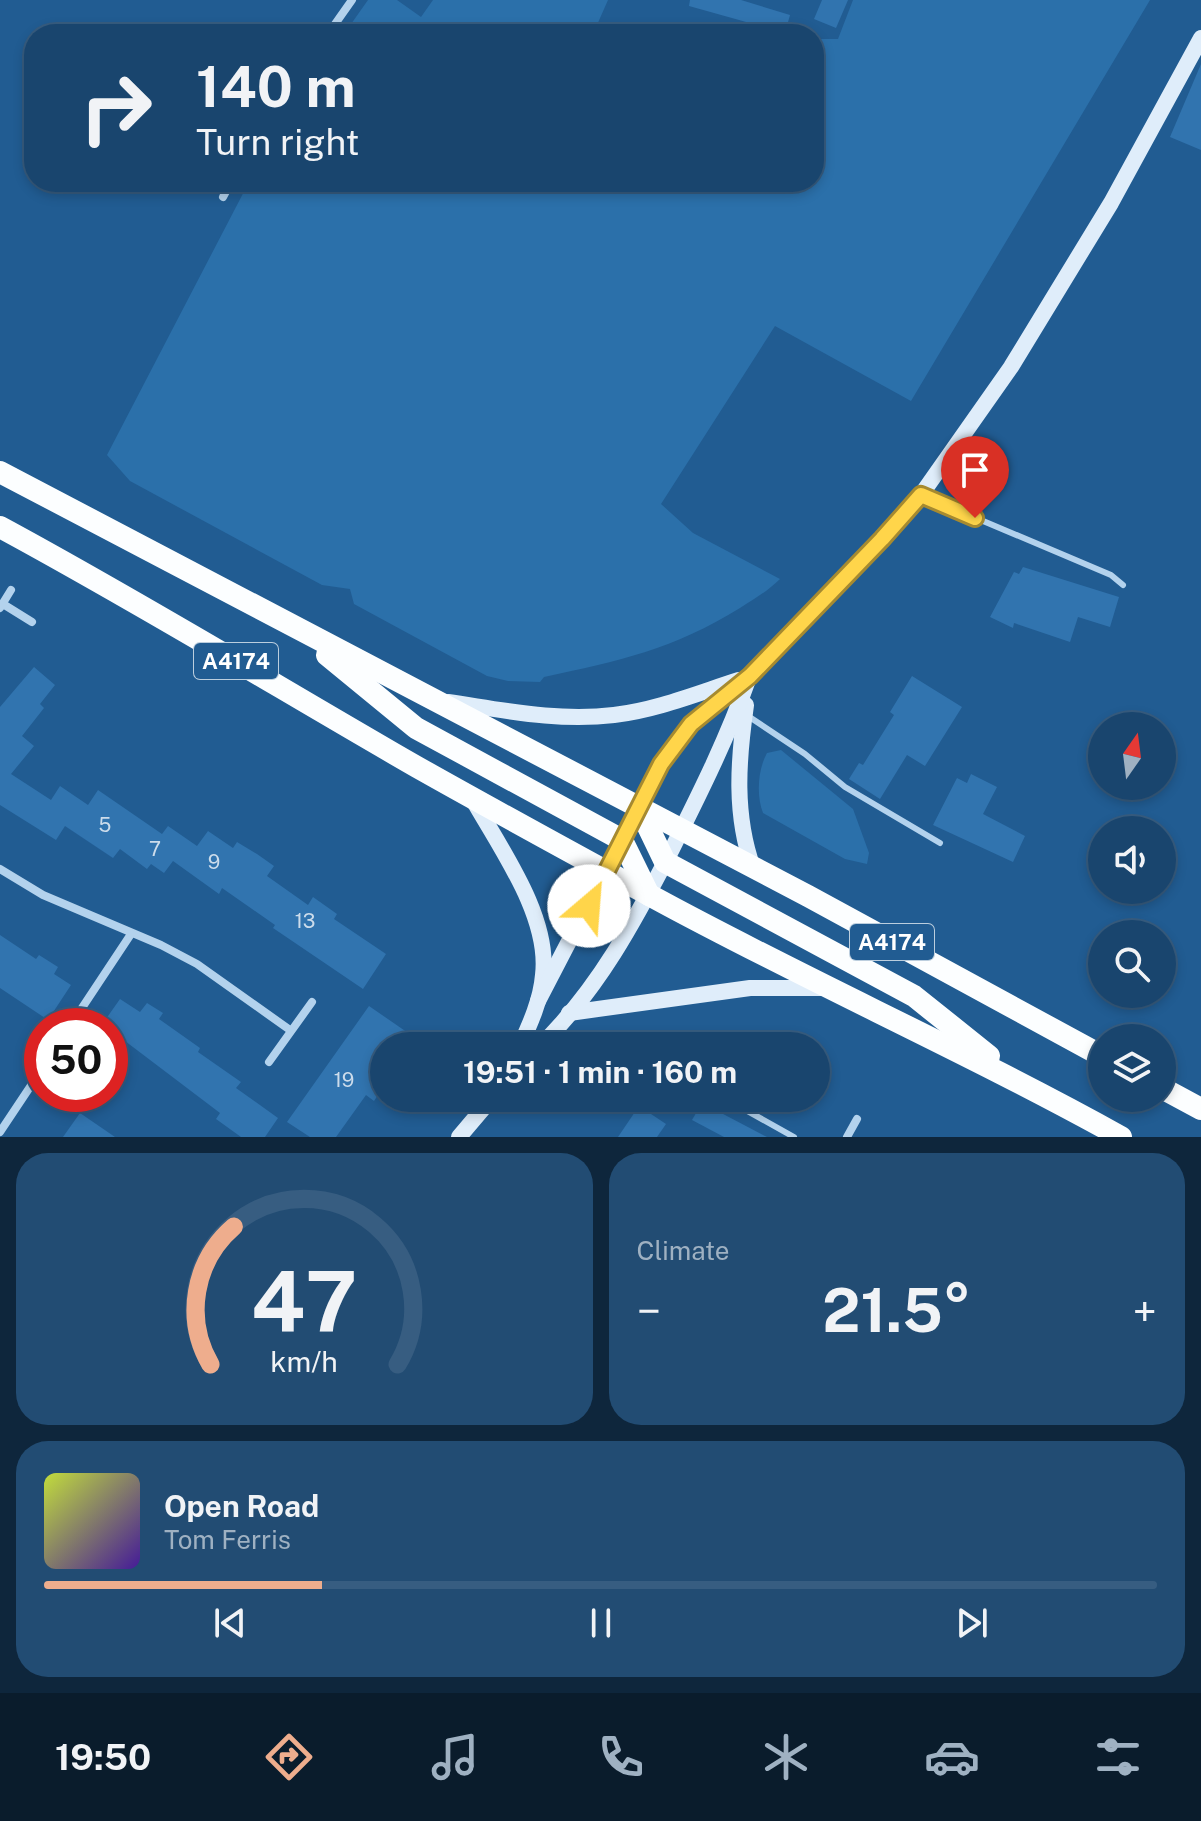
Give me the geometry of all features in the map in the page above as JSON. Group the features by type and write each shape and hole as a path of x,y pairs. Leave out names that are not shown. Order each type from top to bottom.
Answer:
{"highway":[{"name":"A4174","path":"0,472 753,868 1088,1048"},
{"name":"A4174","path":"0,527 68,563 471,797 649,895 829,989 1021,1082 1121,1137"},
{"path":"289,624 416,728 622,840 649,895"},
{"path":"639,808 665,862"},
{"name":"A4174","path":"665,862 914,996 1021,1082"},
{"path":"1176,1096 1201,1109"}],"main road":[{"path":"526,1032 538,1001 661,764 691,724 750,676 921,495 1011,367 1111,203 1201,38"},
{"path":"431,699 537,715 602,716 650,708 750,676"},
{"path":"750,676 739,771 739,800 744,838 753,868"},
{"path":"552,1032 626,937 715,763 750,676"},
{"path":"471,797 521,886 537,923 544,953 544,973 538,1001"},
{"path":"569,1013 750,988 829,989"},
{"path":"459,1137 480,1112"}],"street":[{"path":"335,24 352,0"},
{"path":"223,197 226,192"},
{"path":"11,590 1,606 32,622"},
{"path":"0,869 43,895 161,945 197,964 290,1030"},
{"path":"82,1008 131,934"},
{"path":"269,1062 312,1002"},
{"path":"0,1132 24,1096"},
{"path":"847,1137 857,1119"}],"lane":[{"path":"921,495 1111,575 1123,585"},
{"path":"745,714 805,754 845,787 940,843"},
{"path":"749,1112 794,1137"}],"shaded area":[{"path":"368,0 397,0 421,17 433,0 608,0 597,24 351,24"},
{"path":"853,0 1150,0 911,401 775,326 661,504 693,533 780,579 716,622 669,644 622,659 544,677 540,682 508,681 487,676 354,604 350,589 322,585 130,481 107,455 244,192 824,192 824,39 838,39"},
{"path":"781,750 853,809 869,853 867,864 845,859 763,813 759,790 762,767 767,753"}],"building":[{"path":"690,0 741,0 790,15 788,24 753,24 689,6"},
{"path":"822,0 848,0 836,28 814,19"},
{"path":"1201,64 1201,150 1170,137"},
{"path":"1023,567 1119,597 1110,627 1078,617 1070,642 1014,623 1013,628 990,617 1014,572 1019,574"},
{"path":"34,667 55,685 40,704 44,708 22,736 34,746 11,774 51,800 60,786 88,805 98,790 162,834 168,826 197,846 208,831 233,848 237,842 257,854 274,866 267,876 308,905 313,897 337,914 334,919 386,954 363,989 273,928 275,925 222,888 219,894 173,861 164,873 151,864 147,869 120,849 113,858 65,826 56,840 0,805 0,707"},
{"path":"912,676 962,707 925,766 907,755 880,799 849,779 859,763 863,765 894,715 890,712"},
{"path":"971,774 997,787 983,814 1025,836 1013,862 933,825 957,778 967,783"},
{"path":"0,935 36,959 39,955 58,967 54,974 71,985 56,1008 30,1008 0,988"},
{"path":"120,999 140,1012 147,1003 163,1013 159,1019 200,1048 198,1052 241,1082 236,1088 278,1118 265,1137 241,1137 216,1119 220,1113 128,1043 128,1008 114,1008"},
{"path":"369,1006 407,1032 370,1032 370,1098 366,1095 336,1137 310,1137 287,1122"},
{"path":"635,1112 648,1112 666,1124 657,1137 618,1137"},
{"path":"697,1112 719,1112 767,1137 724,1137 692,1120"},
{"path":"80,1113 115,1137 63,1137"}],"route":[{"path":"589,906 661,764 691,724 750,676 921,495 975,518"}]}
